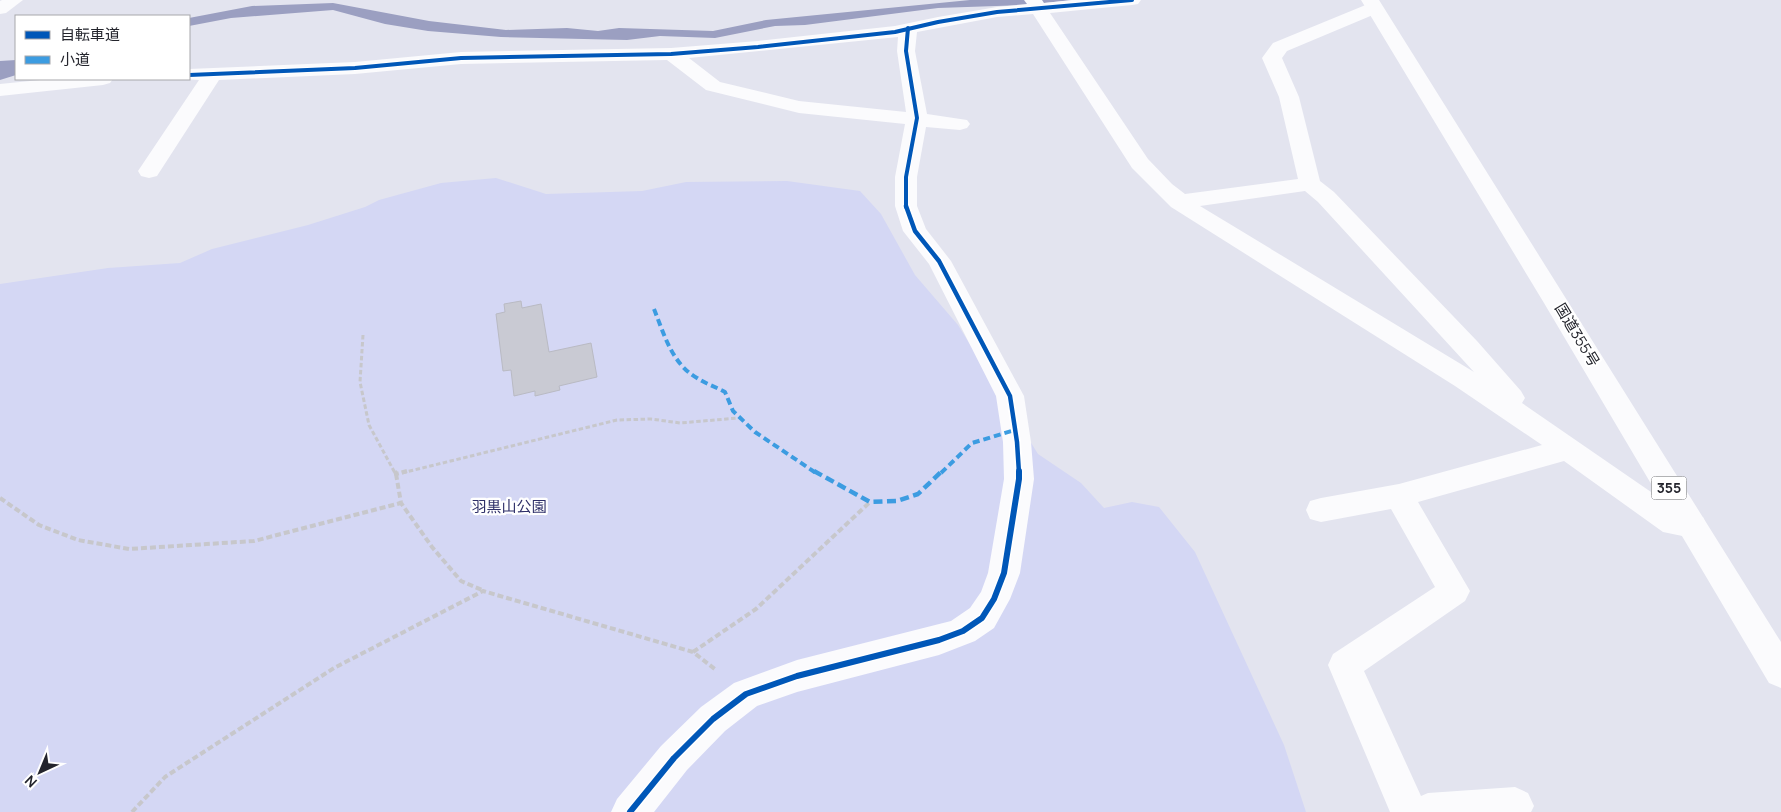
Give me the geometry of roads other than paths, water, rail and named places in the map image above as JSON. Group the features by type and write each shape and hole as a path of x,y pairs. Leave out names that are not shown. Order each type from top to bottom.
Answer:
{"main road":[{"path":"0,9 14,0"},
{"path":"190,75 355,68 461,58 671,54 896,32 908,28 1036,5 1132,0"},
{"path":"1372,4 1280,47 1272,58 1289,96 1310,184 1326,197 1468,348 1531,422"},
{"name":"国道355号","path":"1372,4 1558,303 1781,672"},
{"path":"1036,5 1119,134 1140,163 1164,189 1180,202 1531,422 1662,516 1674,523 1692,526"},
{"path":"630,812 674,758 714,719 746,694 797,676 938,640 963,631 982,618 994,599 1004,573 1019,479 1017,442 1010,396 939,261 915,231 906,206 906,177 917,118 906,51 908,28"},
{"path":"671,54 714,86 799,106 960,124"},
{"path":"149,171 213,74"},
{"path":"0,90 94,80"},
{"path":"1180,202 1310,184"},
{"path":"1321,510 1399,496 1567,449"},
{"path":"1399,496 1454,591 1345,664 1409,812"},
{"path":"1428,812 1515,806"}],"park label":[{"name":"羽黒山公園","path":"509,507"}]}
